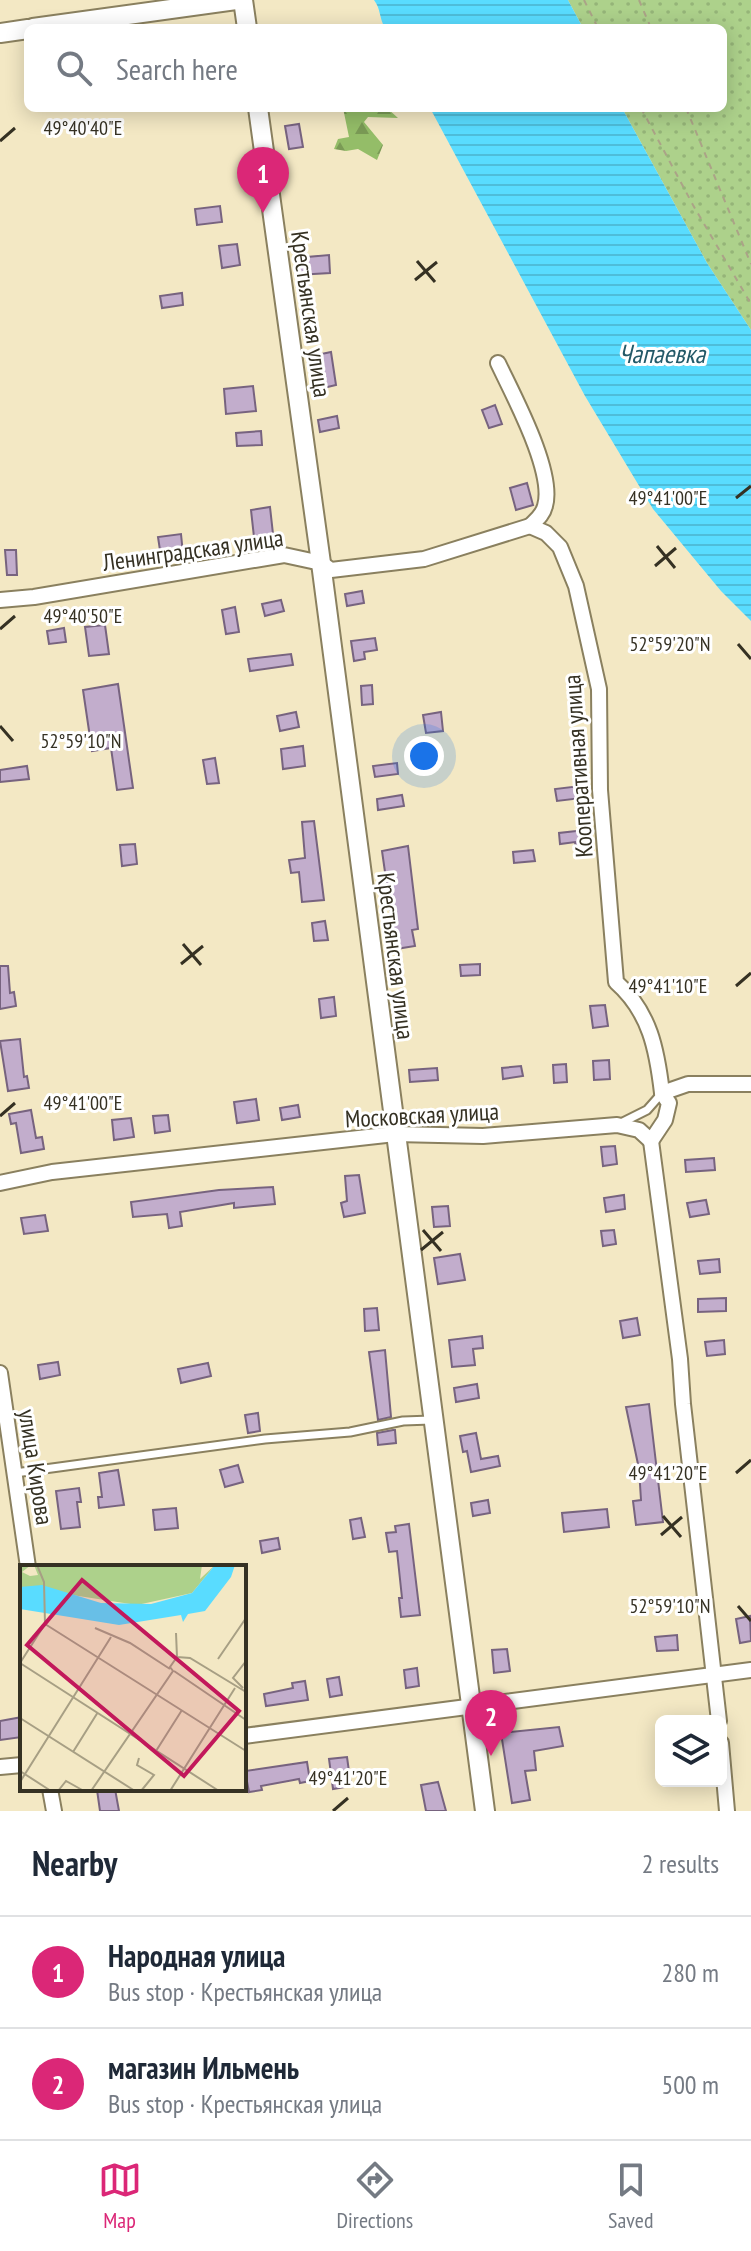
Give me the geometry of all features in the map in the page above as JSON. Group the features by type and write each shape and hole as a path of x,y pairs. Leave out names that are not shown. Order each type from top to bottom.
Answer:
{"street":[{"path":"59,24 236,0"},
{"path":"243,0 246,24"},
{"path":"0,33 24,29"},
{"name":"Крестьянская улица","path":"259,112 485,1811"},
{"path":"498,363 541,458 546,503 541,515 530,526"},
{"name":"Ленинградская улица","path":"0,600 284,555 321,563 331,570 424,559 530,526"},
{"name":"Кооперативная улица","path":"530,526 546,533 560,547 576,586 599,689 600,790 616,982 636,1003 649,1025 657,1052 662,1093"},
{"path":"718,1715 680,1359 651,1141 665,1120 669,1103 662,1093 688,1084 751,1084"},
{"name":"Московская улица","path":"0,1183 52,1172 395,1134 483,1136 617,1125 639,1130 651,1141"},
{"name":"улица Кирова","path":"0,1373 28,1565"},
{"path":"246,1736 751,1670"},
{"path":"0,1767 20,1765"},
{"path":"725,1787 727,1811"},
{"path":"50,1791 54,1811"}],"lane":[{"path":"617,1125 647,1110 662,1093"},
{"path":"14,1473 265,1439 350,1432 403,1421 433,1420"}],"path":[{"path":"584,0 596,24"},
{"path":"639,0 649,24"},
{"path":"643,112 751,304"},
{"path":"688,112 751,264"}],"green space":[{"path":"568,0 751,0 751,330 707,263 624,112 727,112 727,24 581,24"},
{"path":"344,112 391,112 398,118 368,117 364,122 383,145 377,160 358,149 334,149 338,139 349,137"}],"water":[{"path":"374,0 568,0 581,24 383,24"},
{"name":"Чапаевка","path":"432,112 624,112 707,263 751,330 751,621 721,591 653,509 585,396"}],"building":[{"path":"299,124 303,147 289,149 285,126"},
{"path":"220,206 222,222 197,225 195,209"},
{"path":"237,244 240,265 222,268 219,246"},
{"path":"329,255 330,273 297,275 296,258"},
{"path":"182,293 183,305 162,308 160,296"},
{"path":"331,352 336,385 319,389 312,356"},
{"path":"253,386 256,411 226,414 224,389"},
{"path":"495,405 502,424 489,428 482,410"},
{"path":"337,416 339,428 320,432 318,420"},
{"path":"261,431 262,445 237,446 236,433"},
{"path":"527,483 533,505 516,510 510,488"},
{"path":"270,507 273,534 254,537 251,510"},
{"path":"181,534 183,554 161,557 158,537"},
{"path":"5,550 16,550 17,575 7,575"},
{"path":"362,591 364,603 347,606 345,594"},
{"path":"281,600 284,611 265,616 262,604"},
{"path":"235,607 239,632 226,634 222,610"},
{"path":"105,625 109,654 89,656 85,627"},
{"path":"64,628 66,642 49,644 47,631"},
{"path":"375,638 377,650 364,652 365,659 354,661 351,641"},
{"path":"291,654 293,665 250,671 248,659"},
{"path":"118,684 133,788 117,790 111,748 92,751 83,690"},
{"path":"372,685 373,704 362,705 361,686"},
{"path":"296,712 299,727 280,731 277,716"},
{"path":"441,712 443,731 426,733 423,715"},
{"path":"303,746 305,766 283,769 281,749"},
{"path":"215,758 219,783 207,784 203,760"},
{"path":"397,763 398,774 375,777 373,766"},
{"path":"27,766 29,779 0,782 0,770"},
{"path":"580,786 582,798 557,801 555,789"},
{"path":"402,795 404,806 378,810 377,799"},
{"path":"314,821 324,900 302,902 299,872 291,873 289,860 305,858 302,822"},
{"path":"585,830 588,849 576,850 575,842 560,844 559,833"},
{"path":"135,844 137,864 122,866 120,845"},
{"path":"408,846 418,929 412,930 415,946 396,949 382,851"},
{"path":"533,850 535,861 514,863 513,852"},
{"path":"325,921 328,940 314,941 312,923"},
{"path":"480,964 480,975 461,976 460,965"},
{"path":"0,966 8,966 10,993 14,992 16,1006 0,1009"},
{"path":"334,997 336,1016 321,1018 319,999"},
{"path":"605,1005 608,1026 593,1028 590,1006"},
{"path":"20,1039 24,1077 27,1076 29,1088 8,1091 0,1041"},
{"path":"609,1060 610,1079 594,1080 593,1061"},
{"path":"566,1064 567,1082 554,1083 553,1065"},
{"path":"521,1066 523,1076 503,1079 502,1068"},
{"path":"437,1068 438,1080 410,1082 409,1070"},
{"path":"256,1099 259,1120 237,1123 234,1102"},
{"path":"298,1105 300,1117 282,1120 280,1108"},
{"path":"31,1110 36,1138 42,1137 44,1149 21,1153 16,1123 11,1124 9,1114"},
{"path":"168,1115 170,1131 155,1133 153,1116"},
{"path":"131,1118 134,1137 114,1140 112,1120"},
{"path":"615,1146 617,1164 603,1166 601,1147"},
{"path":"714,1158 715,1170 686,1172 685,1160"},
{"path":"359,1175 365,1213 344,1217 341,1203 347,1201 345,1176"},
{"path":"273,1187 275,1204 234,1208 234,1203 180,1212 182,1226 169,1228 167,1214 133,1217 131,1202 219,1190"},
{"path":"624,1195 625,1209 606,1212 604,1198"},
{"path":"706,1200 709,1214 690,1217 687,1203"},
{"path":"448,1206 450,1226 434,1227 432,1207"},
{"path":"45,1215 48,1231 24,1234 21,1218"},
{"path":"614,1230 616,1244 603,1246 601,1231"},
{"path":"460,1254 465,1280 438,1284 434,1258"},
{"path":"719,1259 720,1272 700,1274 698,1261"},
{"path":"726,1298 726,1311 698,1312 698,1299"},
{"path":"377,1308 379,1330 365,1331 364,1309"},
{"path":"637,1318 640,1335 623,1338 620,1321"},
{"path":"482,1336 483,1348 473,1349 475,1365 452,1367 449,1340"},
{"path":"724,1340 725,1354 707,1356 705,1342"},
{"path":"385,1350 391,1417 378,1420 369,1352"},
{"path":"58,1362 60,1375 40,1379 38,1365"},
{"path":"208,1363 211,1376 181,1383 178,1369"},
{"path":"477,1384 479,1398 456,1402 454,1388"},
{"path":"649,1404 663,1522 636,1525 633,1501 641,1500 639,1469 626,1407"},
{"path":"258,1413 260,1431 248,1433 245,1415"},
{"path":"395,1430 396,1443 378,1445 377,1433"},
{"path":"476,1433 481,1459 498,1456 500,1466 471,1472 460,1436"},
{"path":"238,1465 243,1482 225,1487 220,1470"},
{"path":"118,1470 124,1505 99,1508 98,1497 102,1497 99,1473"},
{"path":"79,1488 80,1527 61,1529 56,1491"},
{"path":"488,1500 490,1513 473,1516 471,1503"},
{"path":"176,1508 178,1528 155,1530 153,1510"},
{"path":"607,1509 609,1527 564,1532 562,1513"},
{"path":"361,1518 365,1537 353,1539 350,1520"},
{"path":"409,1524 420,1615 401,1617 397,1551 389,1552 386,1533 396,1532 395,1526"},
{"path":"278,1538 280,1549 262,1553 260,1541"},
{"path":"750,1616 751,1641 740,1643 736,1619"},
{"path":"677,1635 678,1650 657,1651 655,1637"},
{"path":"507,1649 510,1671 494,1673 492,1650"},
{"path":"417,1668 419,1686 406,1688 404,1670"},
{"path":"339,1677 342,1695 330,1697 327,1679"},
{"path":"305,1681 308,1700 266,1706 264,1694 293,1688 292,1683"},
{"path":"20,1717 20,1737 0,1740 0,1721"},
{"path":"559,1727 563,1746 534,1751 536,1770 525,1771 530,1800 512,1803 501,1733"},
{"path":"347,1757 351,1786 333,1789 329,1759"},
{"path":"307,1762 310,1781 300,1783 299,1779 261,1786 262,1790 249,1792 246,1771"},
{"path":"438,1782 446,1811 426,1811 421,1785"},
{"path":"97,1791 115,1791 119,1811 100,1811"}],"place":[{"name":"Народная улица","path":"263,213"},
{"name":"магазин Ильмень","path":"491,1756"}]}
